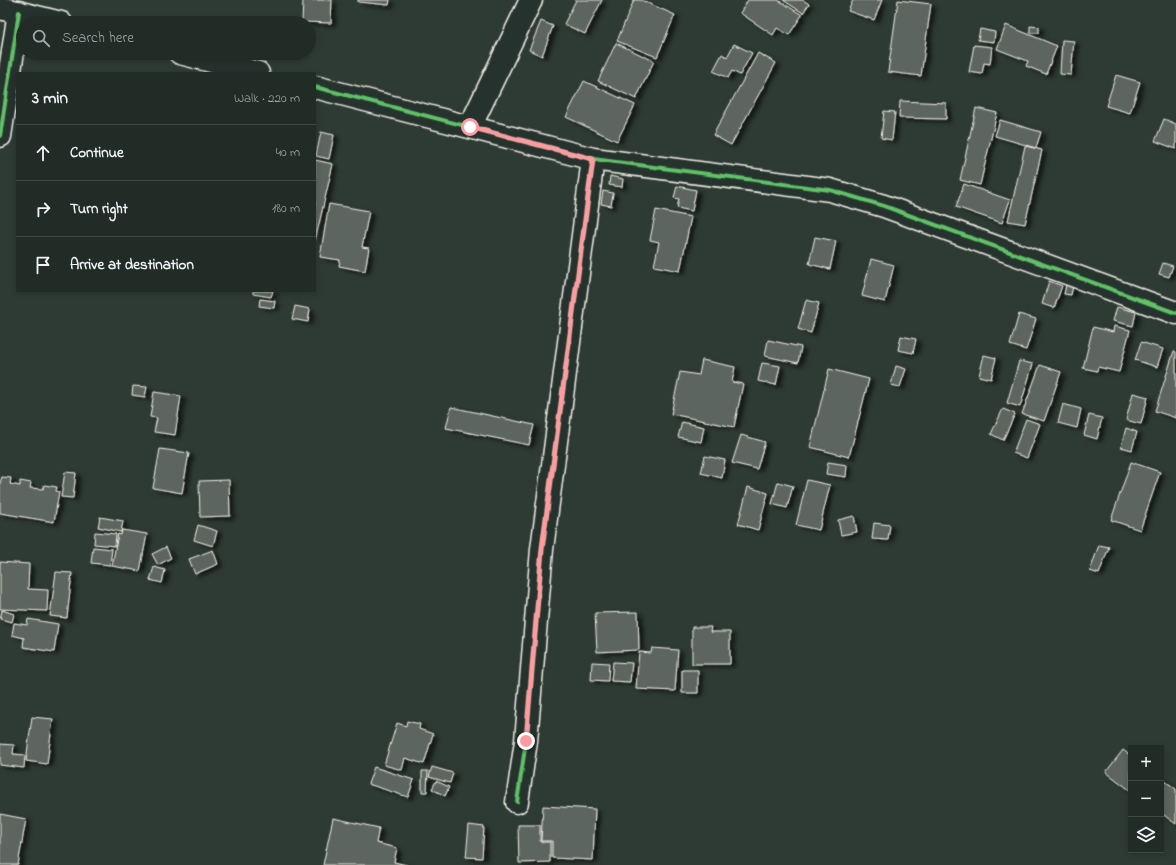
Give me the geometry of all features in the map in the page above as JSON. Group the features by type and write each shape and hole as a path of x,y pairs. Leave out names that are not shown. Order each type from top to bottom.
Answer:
{"street":[{"path":"470,127 531,0"},
{"path":"0,136 10,10 34,16"},
{"path":"207,60 254,72"},
{"path":"316,87 593,159 830,190 884,206 1176,313"},
{"path":"517,802 526,741 542,549 593,159"}],"building":[{"path":"303,0 332,0 331,23 316,22 316,16 302,16"},
{"path":"358,0 390,0 389,5 358,2"},
{"path":"576,0 602,0 585,34 564,24"},
{"path":"634,0 641,0 675,15 657,57 617,41"},
{"path":"748,0 778,0 802,15 789,35 777,28 773,35 740,13"},
{"path":"783,0 803,0 809,4 803,13"},
{"path":"853,0 882,0 874,20 848,11"},
{"path":"898,0 931,4 921,76 888,72"},
{"path":"541,21 553,26 542,56 529,50"},
{"path":"1006,25 1057,46 1046,74 1026,66 1028,61 997,49"},
{"path":"1030,26 1039,27 1039,33 1030,33"},
{"path":"980,29 995,32 994,42 978,40"},
{"path":"1062,40 1074,41 1071,75 1060,74"},
{"path":"616,43 654,61 636,99 598,81"},
{"path":"734,44 752,53 740,75 732,71 728,78 713,71 722,54 727,57"},
{"path":"974,45 992,47 990,64 984,63 982,74 969,72"},
{"path":"758,53 776,63 731,145 713,135"},
{"path":"1116,75 1140,82 1130,113 1106,106"},
{"path":"584,81 635,105 617,141 566,117"},
{"path":"900,101 946,103 946,119 899,118"},
{"path":"976,108 997,113 980,185 960,180"},
{"path":"884,111 895,112 892,140 881,138"},
{"path":"1164,119 1176,124 1176,149 1155,141"},
{"path":"1000,120 1041,132 1036,148 995,136"},
{"path":"321,132 334,135 329,159 316,156"},
{"path":"1025,146 1042,150 1025,224 1008,221"},
{"path":"316,160 333,164 316,237"},
{"path":"610,176 623,179 622,187 609,185"},
{"path":"964,184 1010,200 1002,223 956,207"},
{"path":"677,186 696,190 692,211 677,208 679,199 674,198"},
{"path":"603,191 613,193 611,206 601,204"},
{"path":"329,204 369,211 362,247 369,248 365,271 339,266 340,260 320,257"},
{"path":"656,210 691,217 680,271 654,266 659,242 650,240"},
{"path":"815,237 836,241 830,269 809,264"},
{"path":"871,259 894,265 885,302 862,296"},
{"path":"1163,263 1173,266 1169,277 1159,274"},
{"path":"1049,281 1062,286 1054,308 1042,304"},
{"path":"1066,285 1073,286 1071,295 1064,294"},
{"path":"253,292 273,292 271,297 253,294"},
{"path":"260,299 275,301 274,308 259,306"},
{"path":"806,300 819,303 811,333 798,329"},
{"path":"295,306 310,309 308,322 292,319"},
{"path":"1117,307 1136,312 1133,326 1113,321"},
{"path":"1019,314 1036,319 1026,350 1010,345"},
{"path":"1114,326 1130,330 1119,372 1098,367 1097,371 1083,368 1093,327 1113,332"},
{"path":"901,336 916,339 913,353 898,350"},
{"path":"768,340 801,347 798,363 765,356"},
{"path":"1141,342 1163,349 1157,367 1135,360"},
{"path":"1174,351 1176,352 1176,418 1155,411"},
{"path":"984,355 996,358 991,379 979,376"},
{"path":"702,360 735,367 732,382 743,384 734,427 671,414 680,372 699,375"},
{"path":"1019,361 1033,364 1020,407 1007,403"},
{"path":"762,363 780,366 776,385 758,381"},
{"path":"1040,365 1061,372 1044,421 1022,414"},
{"path":"896,366 906,369 900,387 891,385"},
{"path":"829,369 869,379 849,457 810,447"},
{"path":"133,386 147,387 145,397 132,395"},
{"path":"154,392 181,396 175,435 154,432 157,418 150,417"},
{"path":"1133,393 1148,397 1141,424 1126,420"},
{"path":"1063,404 1081,409 1077,428 1058,423"},
{"path":"451,407 534,425 529,445 446,428"},
{"path":"1003,409 1015,414 1003,440 991,434"},
{"path":"1089,415 1102,418 1097,439 1084,435"},
{"path":"1026,419 1040,424 1027,458 1013,453"},
{"path":"682,422 704,427 701,442 678,437"},
{"path":"1126,428 1137,432 1132,450 1121,447"},
{"path":"741,435 765,442 757,469 732,463"},
{"path":"160,449 189,453 182,493 153,488"},
{"path":"705,456 725,460 722,478 701,473"},
{"path":"828,462 847,465 846,477 826,474"},
{"path":"1131,462 1160,472 1140,530 1111,520"},
{"path":"65,472 76,473 73,498 61,497"},
{"path":"2,477 11,478 10,484 20,486 20,481 31,483 30,488 43,489 44,485 57,487 56,491 59,492 54,522 0,513 0,483"},
{"path":"229,480 230,516 200,517 199,481"},
{"path":"807,480 830,485 819,530 796,525"},
{"path":"778,482 793,486 787,508 772,504"},
{"path":"748,487 768,493 758,530 738,524"},
{"path":"854,516 857,532 841,535 838,520"},
{"path":"100,517 123,521 121,532 98,527"},
{"path":"874,523 890,525 888,540 872,539"},
{"path":"198,525 217,531 213,546 194,540"},
{"path":"122,530 147,534 140,571 112,566 118,534 121,535"},
{"path":"95,532 116,534 115,546 94,544"},
{"path":"1099,545 1109,547 1099,574 1090,571"},
{"path":"93,547 112,549 110,565 91,563"},
{"path":"166,547 171,558 158,565 152,554"},
{"path":"213,550 218,564 195,574 189,559"},
{"path":"0,562 29,564 28,589 48,590 47,611 0,609"},
{"path":"154,567 165,570 162,583 150,580"},
{"path":"56,572 72,573 67,618 50,616"},
{"path":"2,610 14,614 12,622 0,619"},
{"path":"638,612 639,650 597,652 595,613"},
{"path":"28,619 58,624 54,652 23,647 24,638 12,635 14,623 27,625"},
{"path":"692,627 711,627 710,632 730,632 730,664 692,664"},
{"path":"652,648 678,650 675,691 636,689 639,652 651,653"},
{"path":"592,662 609,663 608,681 591,680"},
{"path":"613,662 632,663 630,682 611,681"},
{"path":"682,670 698,670 698,693 682,693"},
{"path":"32,717 53,719 47,764 26,761"},
{"path":"407,721 420,724 419,729 433,734 424,764 405,758 402,770 384,765 397,723 406,726"},
{"path":"0,744 14,745 13,754 25,755 24,768 0,765"},
{"path":"1123,750 1128,754 1128,789 1106,772"},
{"path":"374,767 414,780 408,797 368,784"},
{"path":"432,767 453,773 450,783 429,777"},
{"path":"422,771 428,771 427,792 422,792"},
{"path":"1164,780 1176,789 1176,824 1164,815"},
{"path":"436,781 449,787 445,796 432,789"},
{"path":"543,806 595,809 593,860 552,858 552,841 541,841"},
{"path":"0,814 26,819 18,865 0,865"},
{"path":"333,818 379,828 376,843 397,848 394,862 407,865 323,865"},
{"path":"469,825 484,827 482,858 466,857"},
{"path":"518,825 540,825 540,842 550,842 550,862 519,863"}],"cycle path":[{"path":"18,16 19,12"},
{"path":"0,136 16,32"},
{"path":"316,87 593,159 830,190 884,206 1176,313"},
{"path":"517,802 526,741 542,549 593,159"}],"route":[{"path":"470,127 593,159 542,549 526,741"}]}
